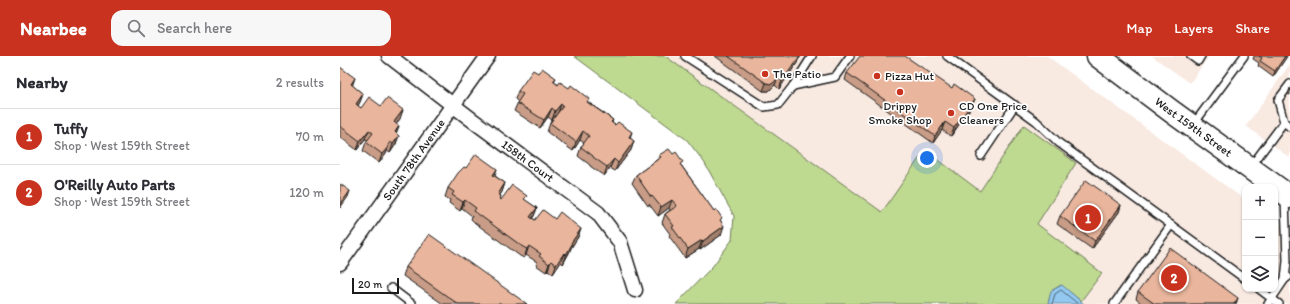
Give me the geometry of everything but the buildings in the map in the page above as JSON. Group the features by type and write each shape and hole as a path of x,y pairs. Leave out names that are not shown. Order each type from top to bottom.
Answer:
{"main road":[{"name":"West 159th Street","path":"1105,58 1192,127 1287,195"}],"street":[{"name":"158th Court","path":"389,56 598,213 620,242 634,290"},
{"name":"South 78th Avenue","path":"340,264 488,56"}],"lane":[{"path":"685,56 764,107 778,104 793,86 812,56"},
{"path":"793,86 835,78 850,56"},
{"path":"947,56 1036,121 1059,144 1242,277"},
{"path":"1191,56 1198,61 1201,56"},
{"path":"1192,127 1244,56"},
{"path":"1290,84 1278,100 1284,122 1290,127"},
{"path":"981,156 1015,105"},
{"path":"1250,168 1284,122"},
{"path":"1270,301 1288,277 1287,195"},
{"path":"1114,304 1171,225"},
{"path":"391,288 412,304"},
{"path":"1262,292 1270,301 1280,304"}],"shaded area":[{"path":"665,56 1047,56 1242,198 1242,292 1278,292 1278,224 1290,233 1290,304 1084,304 1081,301 1102,273 1036,224 1024,125 980,191 882,212"},
{"path":"1152,56 1209,56 1190,83"},
{"path":"1290,64 1290,158 1246,126"}],"green space":[{"path":"574,56 665,56 882,212 925,150 980,191 1024,125 1076,163 1037,224 1102,273 1081,301 1061,285 1051,291 1048,304 676,304 712,267 732,240 734,216 704,162 687,140"}],"water":[{"path":"1062,285 1084,304 1048,304 1051,291"}],"place":[{"name":"The Patio","path":"765,74"},
{"name":"Pizza Hut","path":"877,76"},
{"name":"Drippy Smoke Shop","path":"900,92"},
{"name":"CD One Price Cleaners","path":"951,113"},
{"name":"Tuffy","path":"1088,218"},
{"name":"O'Reilly Auto Parts","path":"1174,278"}]}
